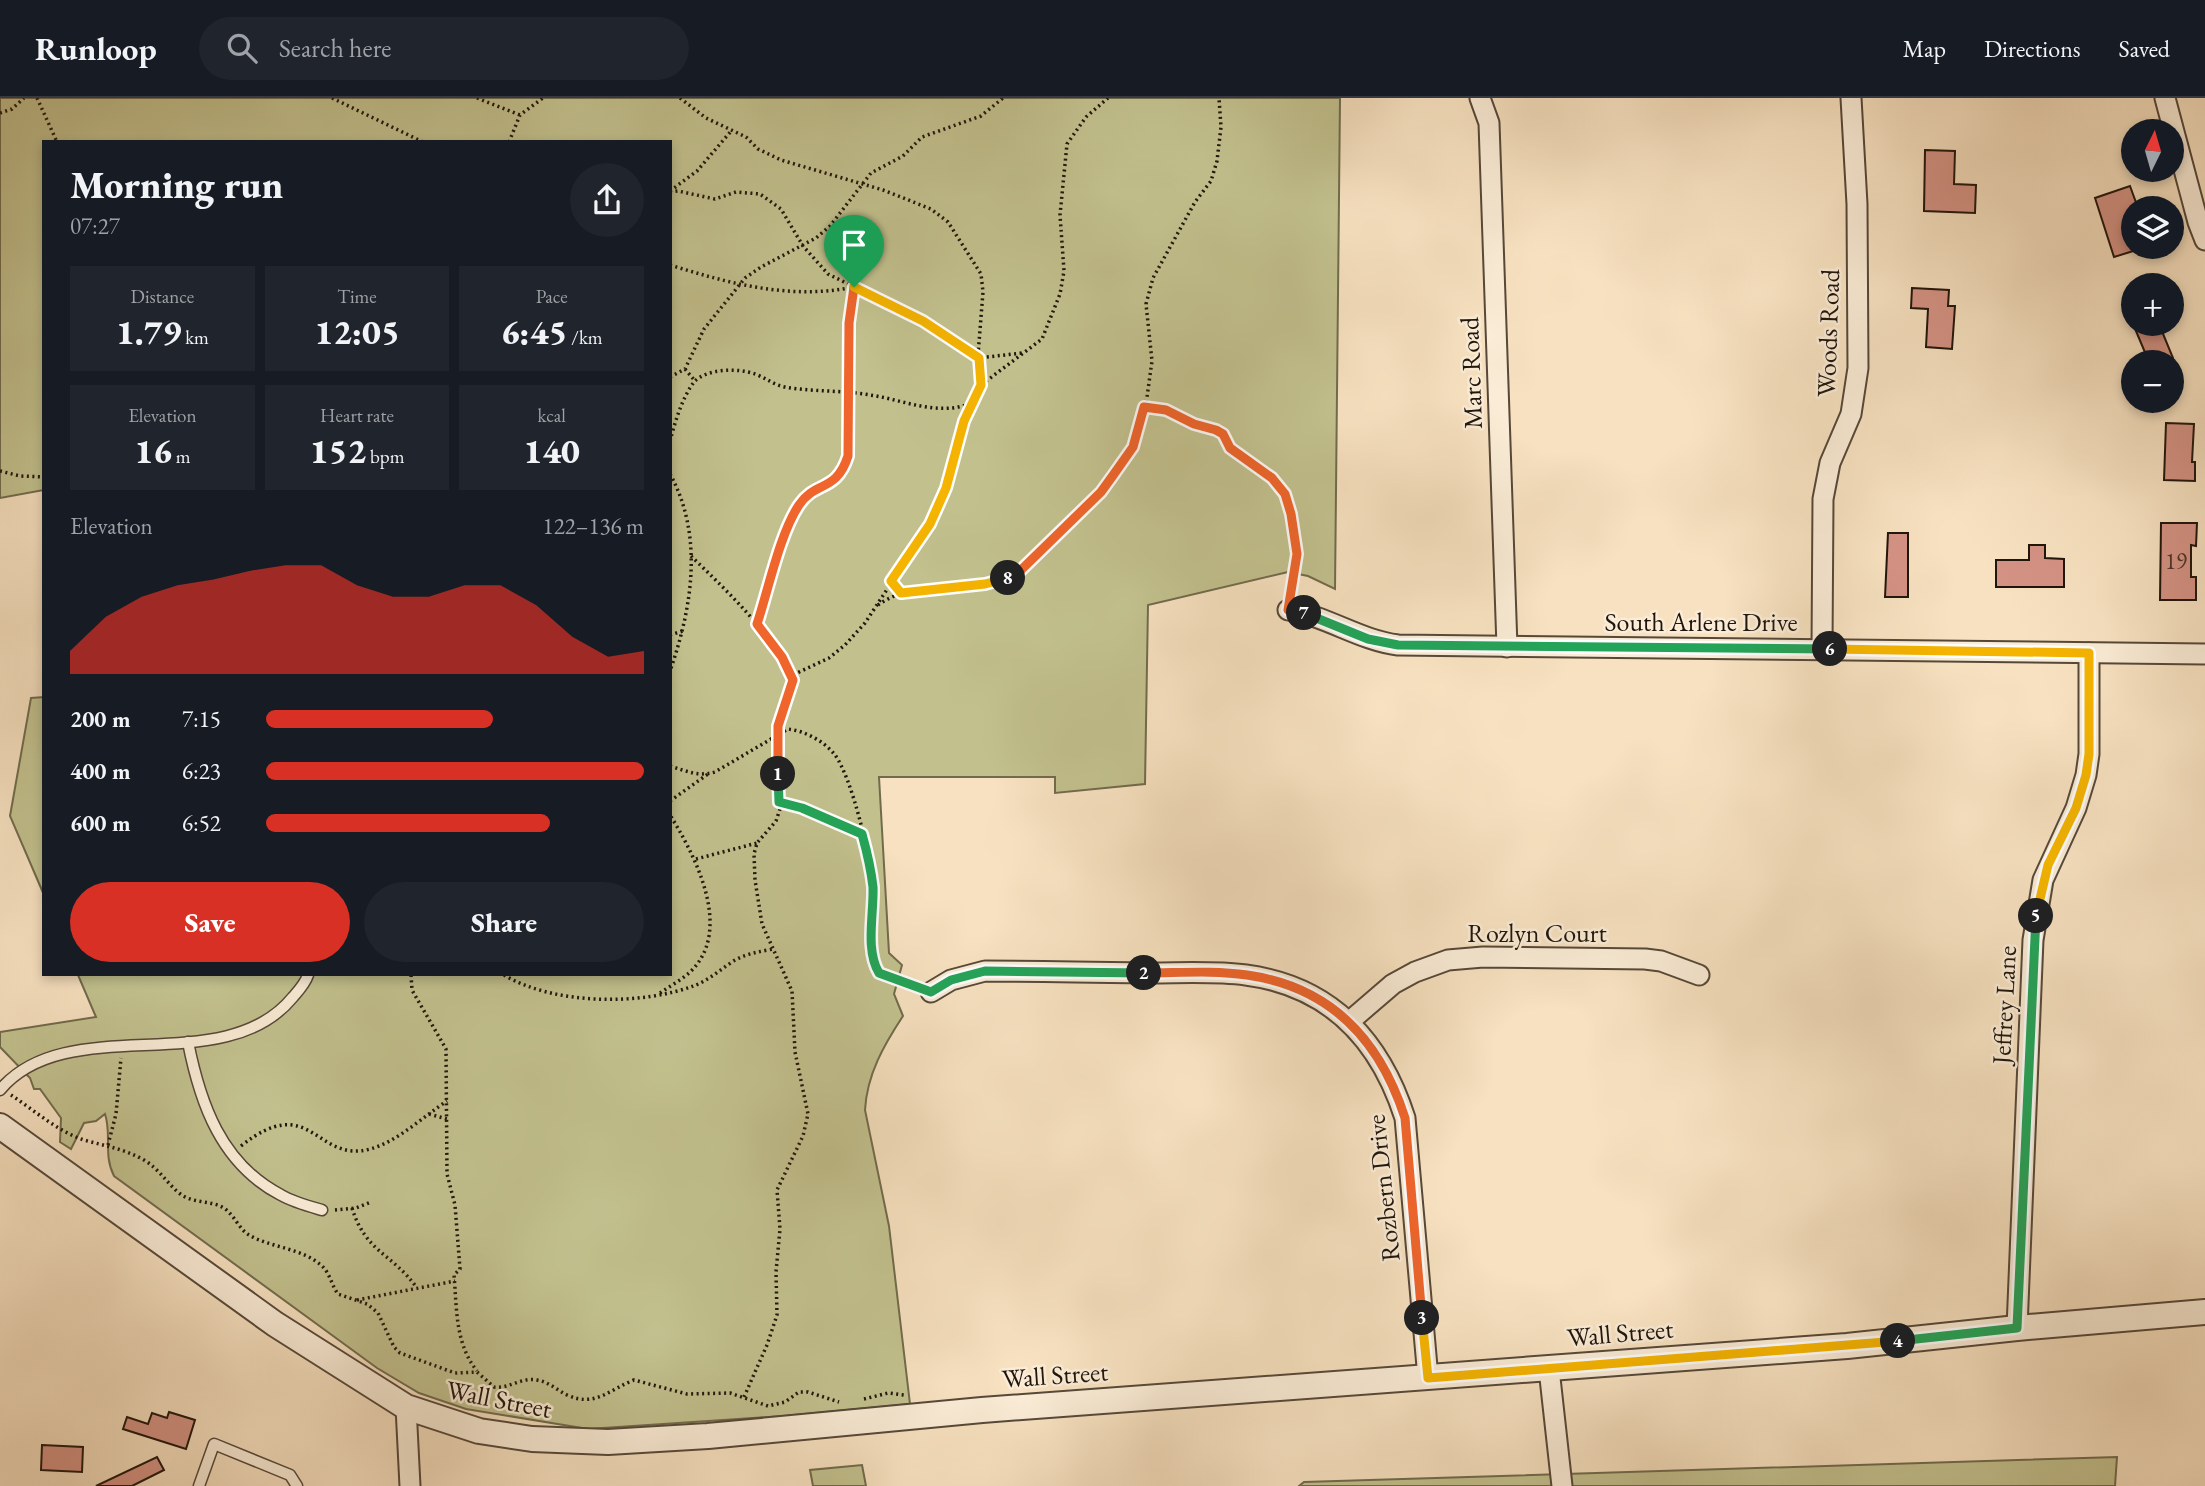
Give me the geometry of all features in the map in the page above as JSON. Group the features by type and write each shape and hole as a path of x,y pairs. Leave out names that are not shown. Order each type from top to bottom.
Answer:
{"street":[{"name":"Marc Road","path":"1480,98 1489,123 1507,647"},
{"name":"Woods Road","path":"1822,649 1823,499 1826,478 1851,414 1858,368 1857,204 1850,98"},
{"path":"2165,98 2205,240"},
{"name":"South Arlene Drive","path":"1288,610 1321,618 1368,639 1387,643 1507,647 2205,654"},
{"name":"Jeffrey Lane","path":"2017,1328 2033,940 2043,880 2076,808 2086,775 2089,754 2089,653"},
{"name":"Rozlyn Court","path":"1350,1021 1393,984 1430,966 1462,958 1645,959 1661,961 1699,975"},
{"name":"Rozbern Drive","path":"931,992 951,980 985,971 1245,975 1291,986 1316,998 1350,1021 1378,1055 1396,1088 1405,1118 1428,1378"},
{"name":"Wall Street","path":"0,1126 275,1324 406,1407 442,1420 507,1436 608,1442 708,1436 982,1410 1847,1346 2205,1312"},
{"path":"1549,1369 1562,1486"},
{"path":"406,1407 410,1486"}],"lane":[{"path":"5,1092 19,1071 47,1059 88,1049 188,1042 251,1029 281,1012 308,976"},
{"path":"188,1042 205,1109 232,1153 259,1182 282,1196 322,1210"},
{"path":"199,1486 214,1444 290,1475 297,1486"}],"path":[{"path":"0,113 12,109 24,98"},
{"path":"37,98 56,140"},
{"path":"332,98 419,140"},
{"path":"477,98 520,115"},
{"path":"510,140 520,115 543,98"},
{"path":"680,98 706,118 732,130 781,160 860,183 931,209 948,222 981,274 984,292 979,358 981,385"},
{"path":"672,376 685,369 704,329 738,286 761,267 803,246 830,226 860,183 871,173 903,156 922,137 981,116 1003,98"},
{"path":"744,1397 777,1315 776,1263 780,1229 777,1191 803,1136 808,1114 795,1052 792,991 773,949 757,903 754,854 757,843 776,821 779,802 778,735 793,680 797,673 829,658 845,645 875,607 930,524 946,488 970,404 981,385 1042,339 1060,294 1064,271 1061,192 1067,144 1086,117 1108,98"},
{"path":"875,607 887,598 901,593 1006,580 1020,571 1101,492 1133,447 1144,407 1152,360 1146,304 1153,278 1195,202 1211,181 1217,161 1221,127 1219,98"},
{"path":"672,190 697,171 732,130"},
{"path":"672,191 715,199 736,192 760,194 781,209 803,246 828,274 923,321 979,358 1024,353"},
{"path":"672,266 738,286 796,292 834,291 854,287"},
{"path":"757,624 789,526 800,503 842,472 848,456 849,323 854,287"},
{"path":"685,369 695,380"},
{"path":"672,433 695,380 712,373 734,370 755,374 782,387 848,392 938,409 950,410 970,404"},
{"path":"1144,407 1166,410 1223,434 1230,448 1272,478 1285,494 1297,554 1288,610"},
{"path":"0,471 20,476 42,477"},
{"path":"672,479 685,513 691,556 690,590 683,631 672,665"},
{"path":"691,556 729,592 757,624 782,657 793,680"},
{"path":"891,581 901,593"},
{"path":"672,634 683,631"},
{"path":"672,801 710,774 788,729 799,730 827,746 837,758 870,860 873,888 872,952 875,967 879,973 931,992"},
{"path":"672,767 690,773 710,774"},
{"path":"779,802 802,808 862,834"},
{"path":"658,995 699,963 706,945 709,923 706,894 696,859 672,818"},
{"path":"696,859 757,843"},
{"path":"506,976 549,993 577,998 658,995 697,985 748,954 773,949"},
{"path":"411,976 412,990 446,1049 447,1174 455,1205 460,1269 454,1275 461,1344 477,1372 494,1387 509,1386 521,1380 537,1380 576,1399 587,1401 599,1399 634,1380 687,1394 730,1393 768,1406 776,1406 793,1394 808,1392 841,1402"},
{"path":"108,1145 117,1105 121,1047"},
{"path":"5,1092 44,1119 83,1140 108,1145 143,1159 158,1170 179,1193 189,1199 218,1205 227,1210 244,1232 253,1238 313,1259 323,1267 338,1294 356,1300 378,1313 394,1348 400,1353 455,1373 477,1372"},
{"path":"232,1153 255,1135 280,1124 293,1124 333,1145 352,1150 369,1150 447,1101"},
{"path":"427,1114 447,1119"},
{"path":"322,1210 352,1208 371,1202"},
{"path":"352,1208 358,1227 367,1241 389,1257 417,1288"},
{"path":"356,1300 455,1281"},
{"path":"851,1401 888,1393 912,1394"}],"shaded area":[{"path":"0,98 1340,98 1335,589 1308,576 1288,572 1148,605 1145,784 1055,793 1055,777 879,777 889,953 902,965 894,994 903,1016 878,1060 869,1084 865,1110 889,1226 910,1404 783,1416 588,1429 466,1409 419,1393 377,1368 114,1176 109,1160 105,1114 96,1121 84,1123 71,1149 60,1142 61,1118 40,1089 34,1089 30,1078 0,1047 0,1032 96,1017 78,976 672,976 672,140 42,140 42,490 0,498"},
{"path":"42,697 42,890 10,816 31,698"},
{"path":"2117,1457 2115,1486 1299,1486 1304,1482"},
{"path":"862,1465 866,1486 813,1486 810,1470"}],"building":[{"path":"1925,150 1955,151 1954,184 1976,185 1975,213 1924,211"},
{"path":"2130,186 2134,196 2121,196 2121,255 2114,257 2095,198"},
{"path":"1912,288 1949,290 1948,306 1955,306 1952,349 1926,347 1928,309 1911,308"},
{"path":"2138,336 2164,336 2170,350 2144,350"},
{"path":"2166,423 2194,424 2192,462 2195,462 2195,481 2164,480"},
{"path":"2161,523 2197,523 2196,546 2191,545 2191,577 2196,577 2196,600 2160,600"},
{"path":"1888,533 1908,533 1908,597 1885,597"},
{"path":"2029,545 2045,545 2045,558 2064,559 2064,587 1996,587 1996,560 2029,560"},
{"path":"169,1412 195,1420 186,1449 123,1429 127,1417 148,1424 152,1413 167,1418"},
{"path":"42,1445 83,1447 82,1472 41,1470"},
{"path":"157,1457 164,1470 132,1486 96,1486"}],"route":[{"path":"854,287 923,321 979,358 981,385 972,399 964,421 946,488 930,524 891,581 901,593 985,584 1006,580 1020,571 1101,492 1133,447 1144,407 1166,410 1194,424 1216,430 1223,434 1230,448 1237,454 1272,478 1285,494 1297,554 1288,610 1321,618 1368,639 1398,645 2089,653 2089,754 2086,775 2076,808 2043,880 2033,940 2017,1328 1847,1346 1428,1378 1405,1118 1396,1088 1378,1055 1350,1021 1316,998 1291,986 1245,975 985,971 971,972 931,992 879,973 872,952 874,920 870,860 862,834 802,808 779,802 778,726 793,680 782,657 757,624 789,526 800,503 816,490 830,484 842,472 848,456 849,323 854,287"}]}
